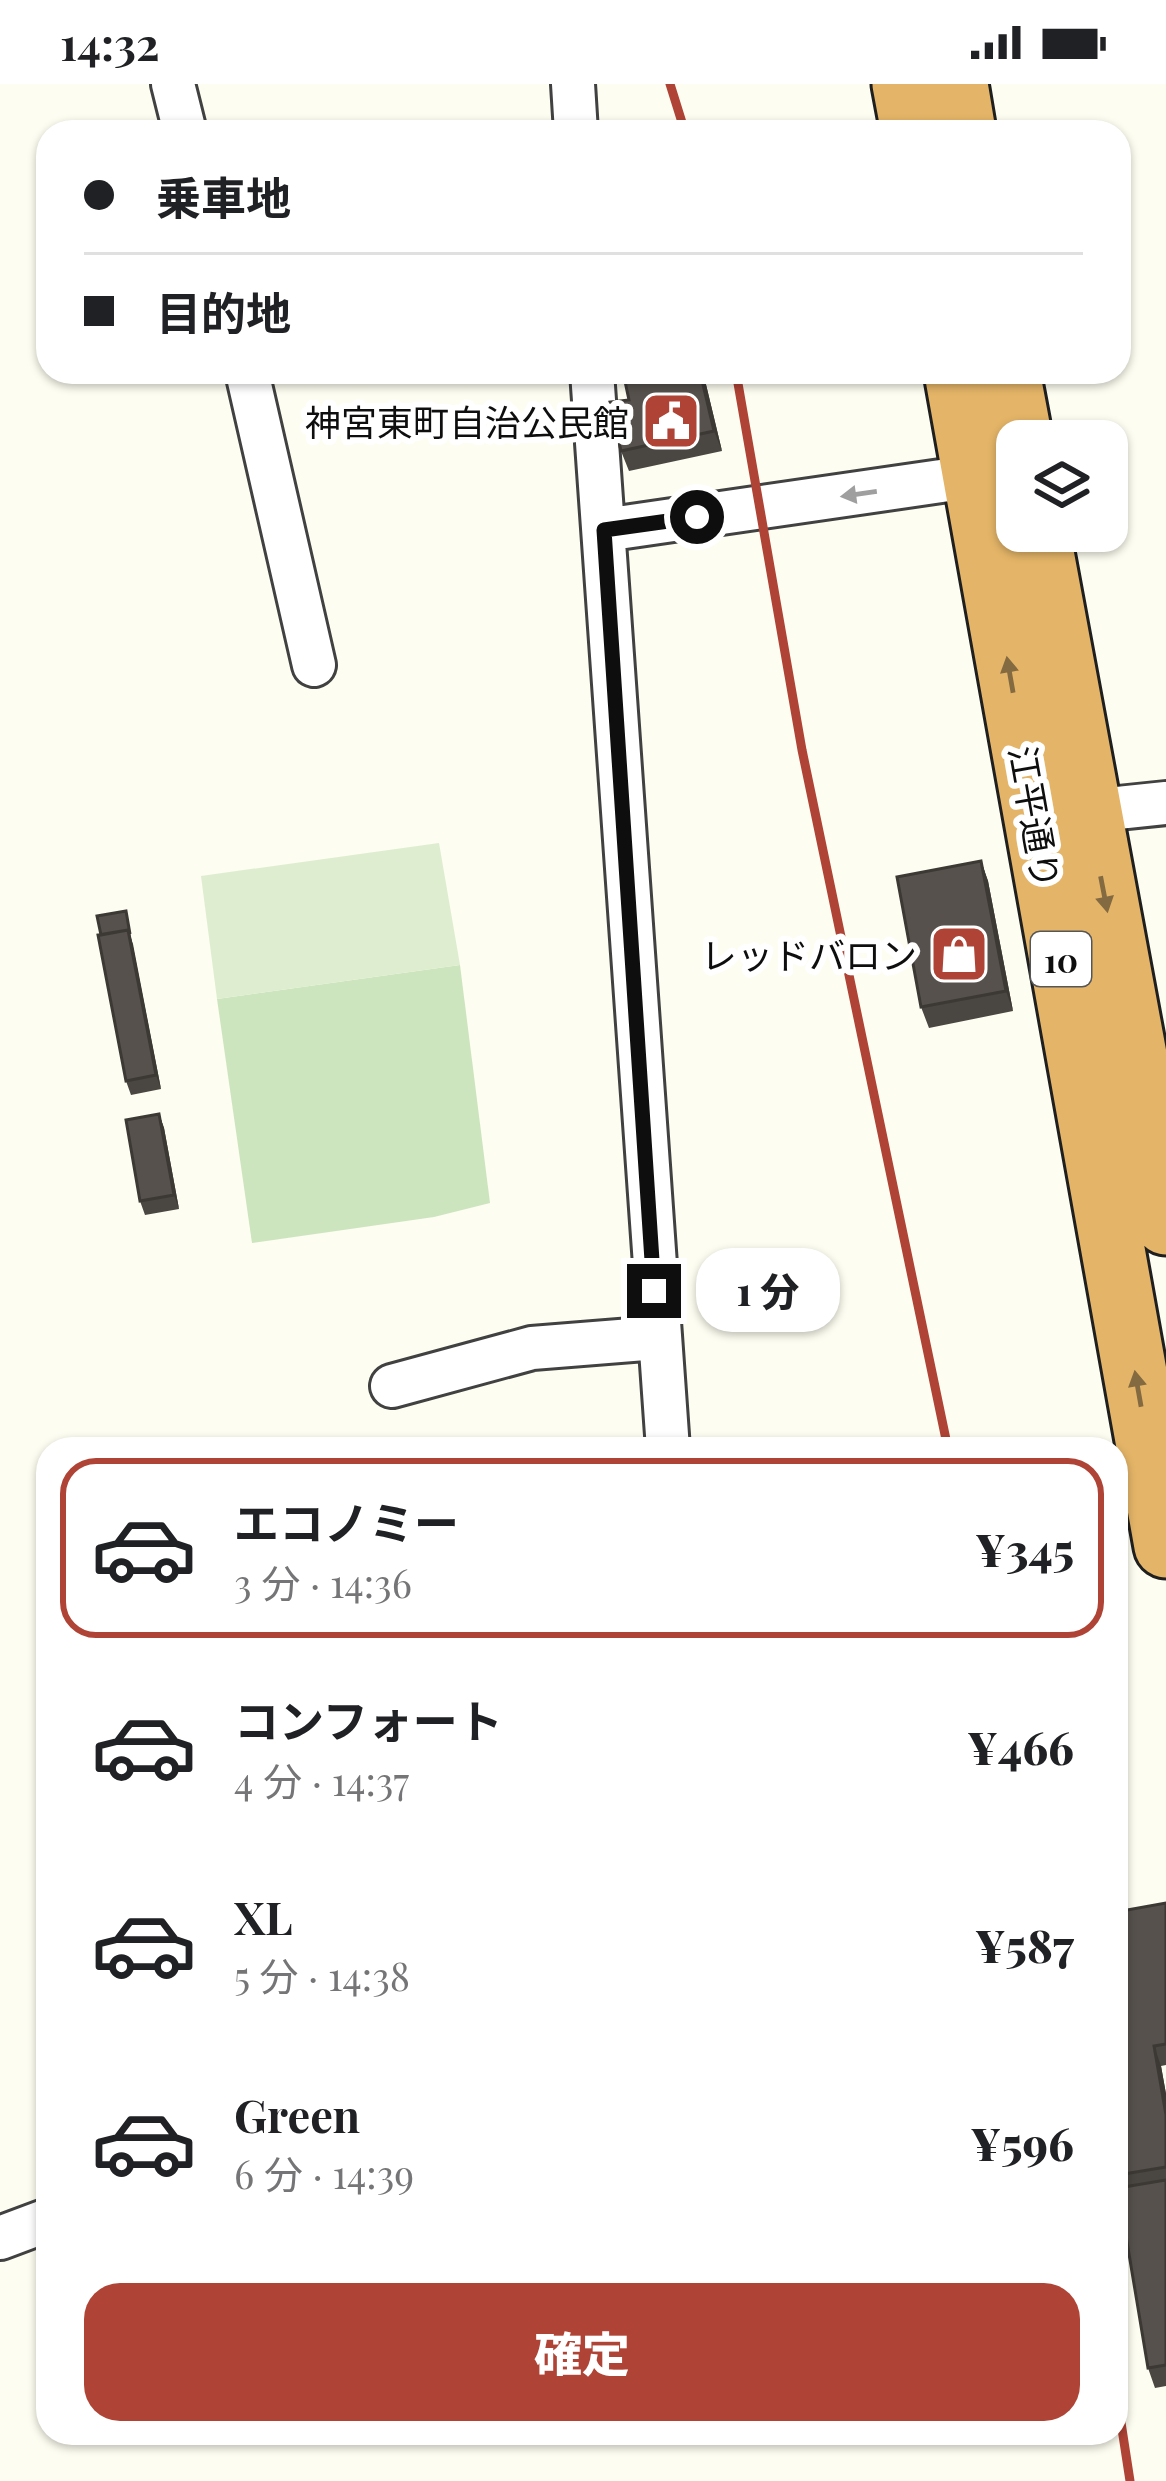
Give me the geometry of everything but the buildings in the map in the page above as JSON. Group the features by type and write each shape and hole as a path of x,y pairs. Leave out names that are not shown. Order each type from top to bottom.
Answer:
{"highway":[{"path":"904,84 911,120"},
{"path":"956,84 962,120"},
{"name":"江平通り","path":"962,384 996,448"},
{"name":"江平通り","path":"1006,420 1007,384"},
{"name":"江平通り","path":"1017,552 1166,1546"},
{"name":"江平通り","path":"1042,552 1166,1223"}],"street":[{"path":"173,84 182,120"},
{"path":"573,84 575,120"},
{"path":"250,384 314,665"},
{"path":"593,384 667,1437"},
{"path":"604,530 996,464"},
{"path":"1089,811 1166,803"},
{"path":"392,1386 532,1348 657,1338"},
{"path":"0,2238 36,2224"}],"green space":[{"path":"439,843 460,965 217,999 201,876"},
{"path":"460,965 490,1203 434,1217 252,1243 217,999"}],"railway":[{"path":"670,84 681,120"},
{"path":"738,384 802,750 945,1437"},
{"path":"1124,2445 1130,2481"}],"place":[{"name":"神宮東町自治公民館","path":"671,421"},
{"name":"レッドバロン","path":"959,954"}],"route":[{"path":"654,1291 604,530 697,517"}]}
